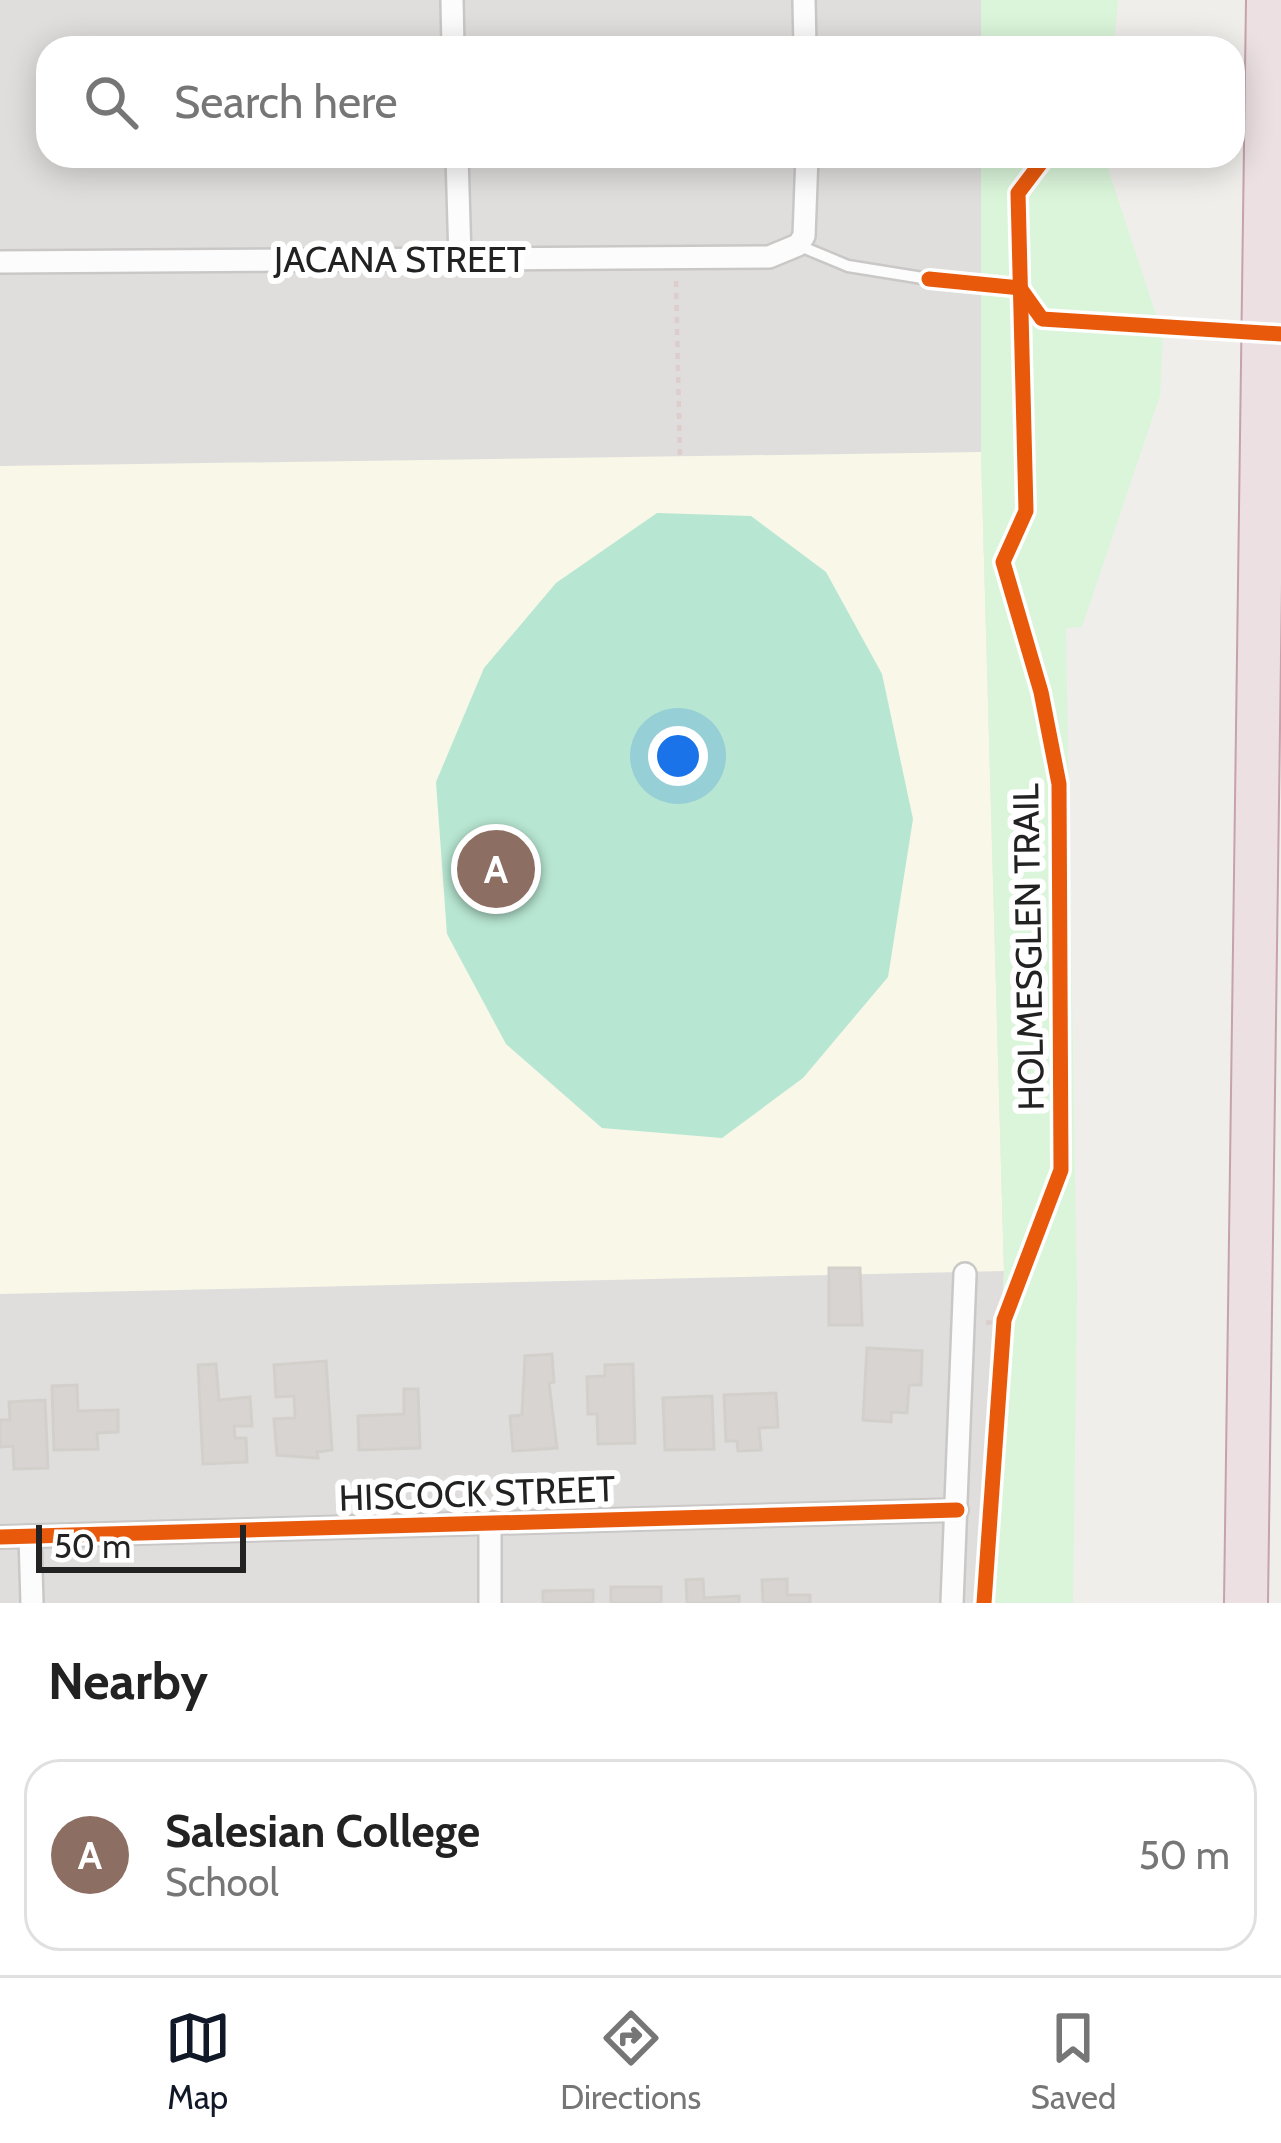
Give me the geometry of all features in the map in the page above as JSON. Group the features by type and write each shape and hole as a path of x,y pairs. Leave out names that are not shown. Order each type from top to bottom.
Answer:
{"highway":[{"path":"1246,1603 1268,0"}],"street":[{"path":"452,0 453,36"},
{"path":"804,0 805,36"},
{"path":"457,168 460,258"},
{"path":"798,245 807,219 807,168"},
{"name":"JACANA STREET","path":"0,262 769,257 798,245"},
{"path":"952,1603 965,1274"},
{"name":"HISCOCK STREET","path":"0,1537 957,1510"},
{"path":"490,1524 490,1603"},
{"path":"30,1536 32,1603"}],"lane":[{"path":"798,245 848,266 929,279"}],"path":[{"path":"675,257 680,457"},
{"path":"1003,1344 1012,1299"}],"shaded area":[{"path":"0,0 981,0 981,36 36,36 36,168 981,168 981,452 1004,1271 987,1603 0,1603"},
{"path":"981,452 1004,1271 0,1294 0,466"}],"green space":[{"path":"981,0 1118,0 1115,36 981,36"},
{"path":"981,168 1108,168 1163,336 1160,396 1082,627 1066,628 1077,1294 1073,1603 987,1603 1004,1271 981,452"},
{"path":"657,513 751,516 826,572 882,674 913,819 888,977 803,1078 722,1138 602,1128 506,1044 447,934 436,782 484,668 556,583"}],"building":[{"path":"829,1268 860,1268 862,1325 829,1325"},
{"path":"867,1348 922,1351 921,1385 909,1385 907,1413 891,1412 891,1422 863,1420"},
{"path":"552,1354 554,1382 549,1383 557,1448 513,1451 510,1416 522,1415 525,1356"},
{"path":"326,1361 332,1450 317,1452 318,1458 277,1455 274,1419 295,1418 294,1396 276,1397 274,1365"},
{"path":"216,1364 219,1400 250,1397 252,1426 234,1426 235,1438 246,1438 247,1462 203,1464 198,1365"},
{"path":"633,1364 635,1443 598,1444 597,1414 588,1414 587,1377 605,1376 605,1365"},
{"path":"77,1385 78,1411 118,1410 118,1432 97,1433 98,1449 54,1450 52,1386"},
{"path":"404,1389 418,1389 420,1448 359,1450 358,1416 404,1414"},
{"path":"776,1393 778,1427 759,1428 761,1450 738,1451 737,1441 726,1441 724,1395"},
{"path":"712,1396 714,1449 665,1450 663,1398"},
{"path":"45,1400 48,1468 14,1469 13,1446 0,1447 0,1420 10,1420 9,1402"},
{"path":"703,1579 704,1598 739,1596 739,1603 687,1603 686,1580"},
{"path":"787,1579 787,1595 810,1595 810,1603 763,1603 762,1580"},
{"path":"611,1587 661,1587 661,1603 611,1603"},
{"path":"593,1590 593,1603 543,1603 543,1591"}],"cycle path":[{"name":"HOLMESGLEN TRAIL","path":"984,1603 1004,1320 1061,1170 1059,784 1041,692 1003,562 1026,511 1018,193 1037,168"},
{"path":"929,279 1020,288 1042,319 1281,334"},
{"path":"0,1537 957,1510"}],"place":[{"name":"Salesian College","path":"496,869"}]}
